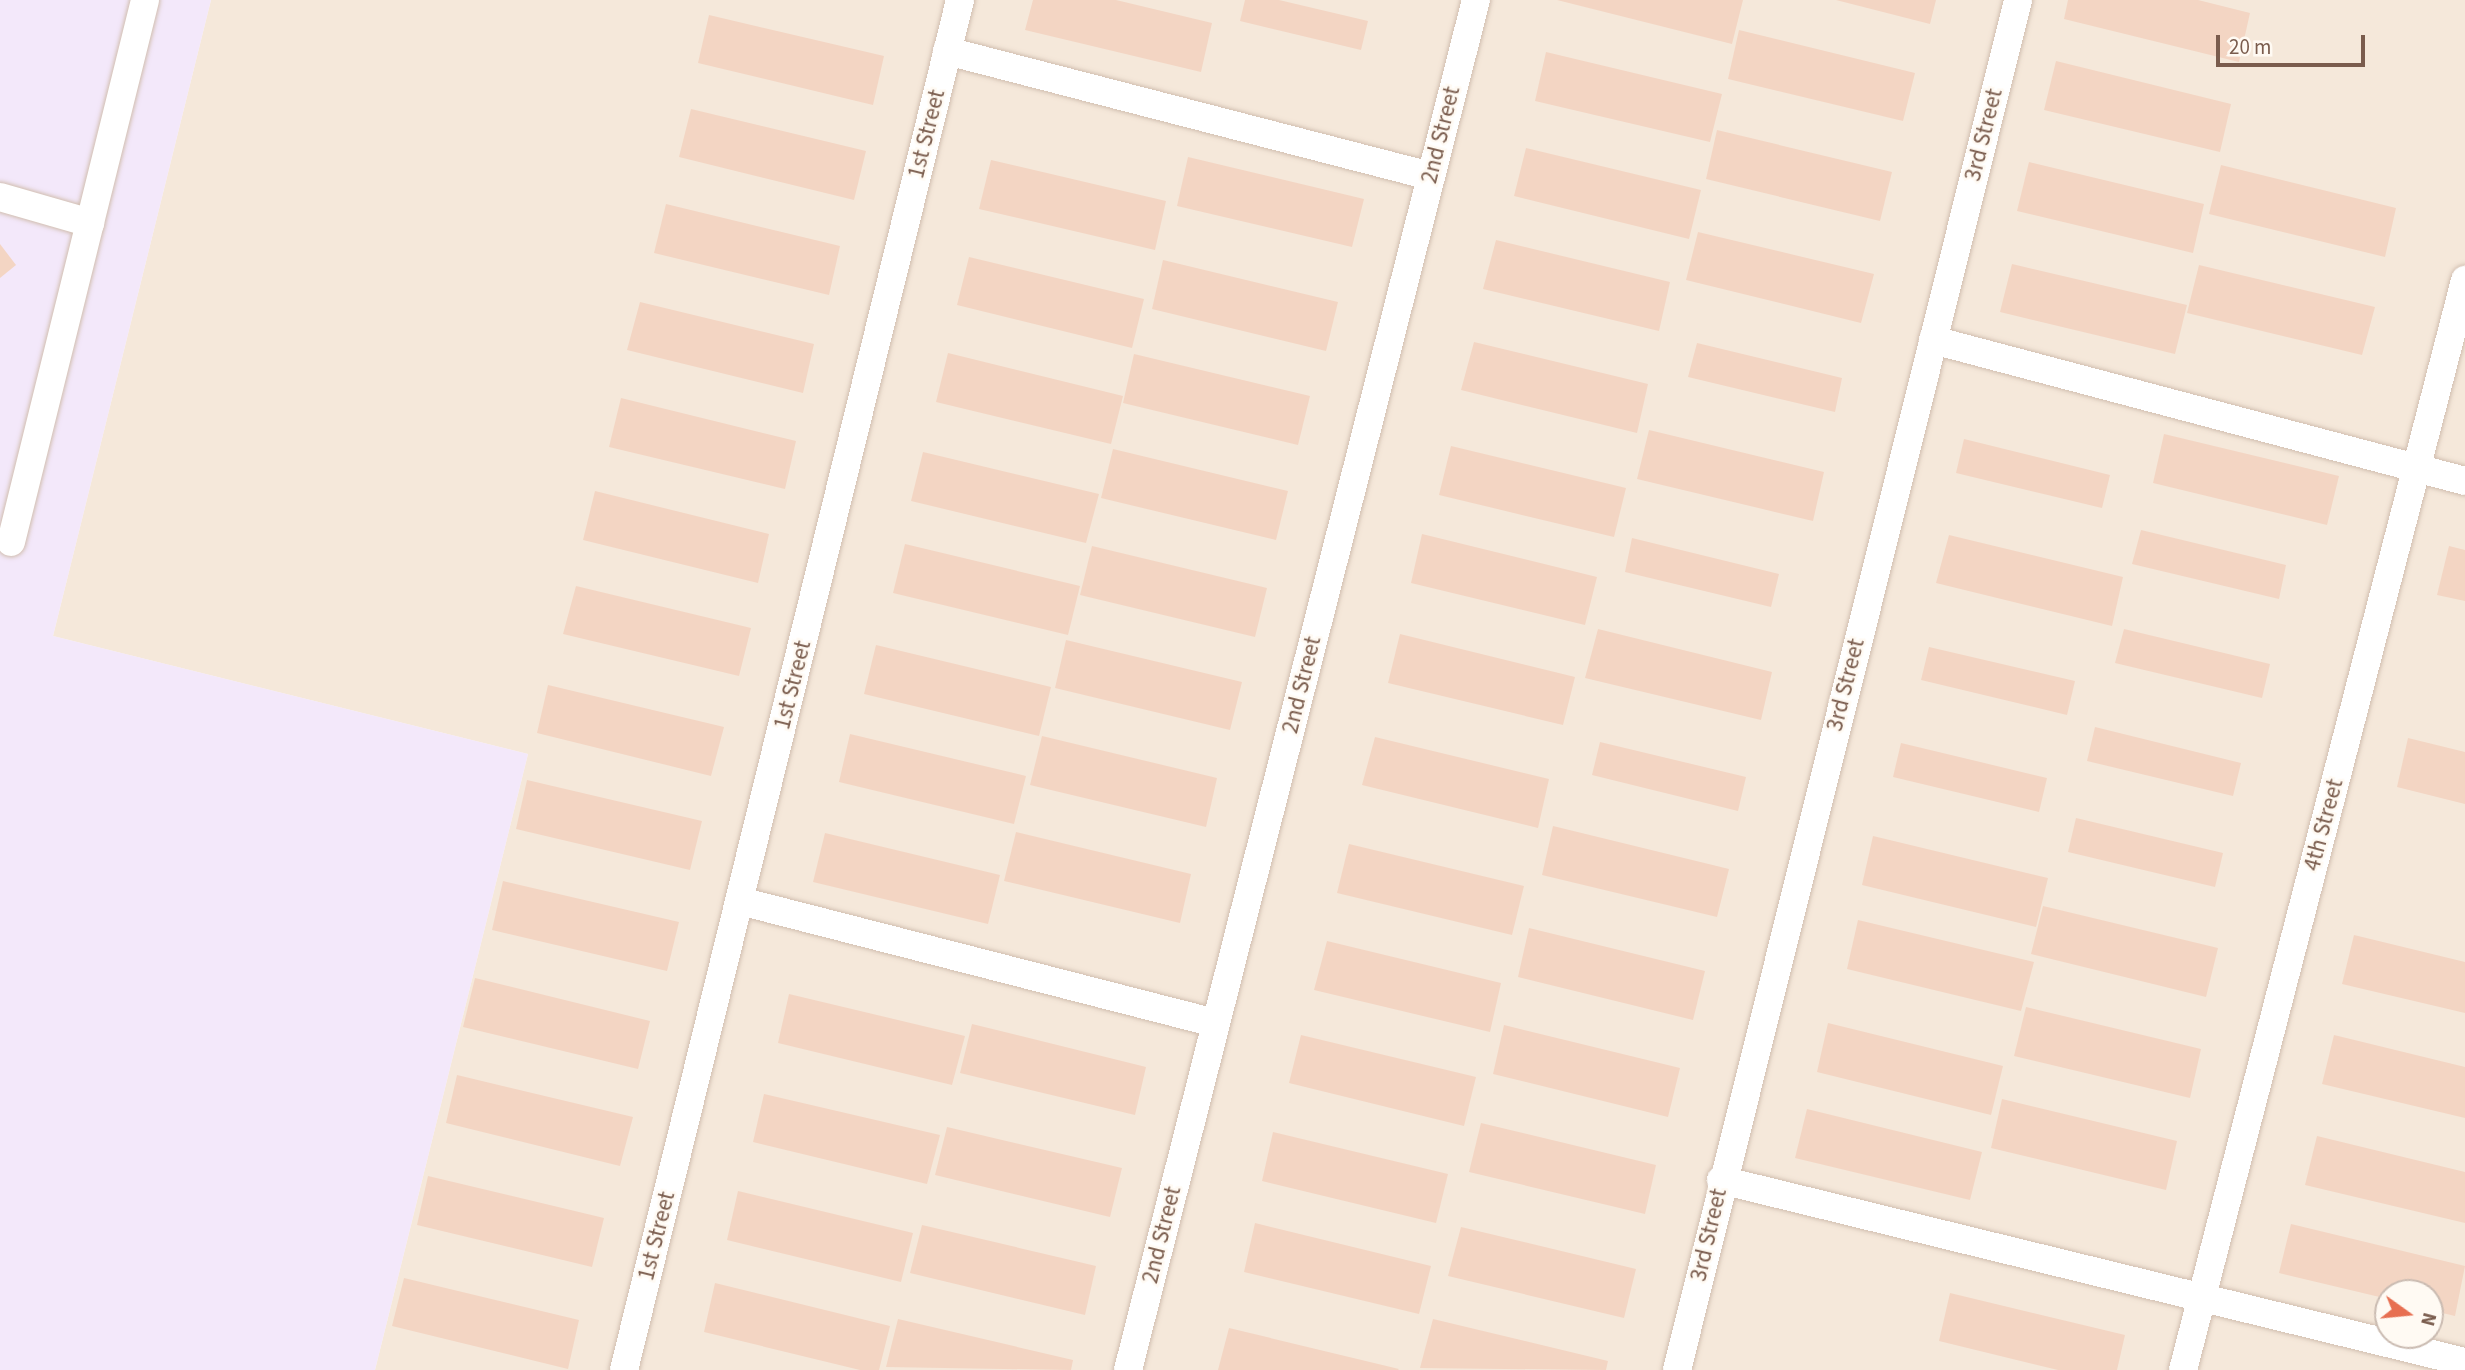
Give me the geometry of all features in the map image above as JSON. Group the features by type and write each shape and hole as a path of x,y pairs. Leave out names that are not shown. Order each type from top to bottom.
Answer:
{"lane":[{"path":"11,542 145,0"},
{"name":"1st Street","path":"624,1370 960,0"},
{"name":"2nd Street","path":"1128,1370 1476,0"},
{"name":"3rd Street","path":"1677,1370 1721,1180 2018,0"},
{"path":"947,51 1431,176"},
{"path":"0,197 90,223"},
{"name":"4th Street","path":"2183,1370 2465,280"},
{"path":"1933,340 2465,481"},
{"path":"740,901 1216,1023"},
{"path":"1721,1180 2465,1363"}],"shaded area":[{"path":"0,0 211,0 53,636 528,754 375,1370 0,1370"},
{"path":"211,0 2465,0 2465,1370 375,1370 528,754 53,636"}],"building":[{"path":"1033,0 1116,0 1212,23 1201,72 1025,30"},
{"path":"1245,0 1279,0 1368,21 1361,50 1240,21"},
{"path":"1557,0 1743,0 1732,44"},
{"path":"1836,0 1936,0 1930,24"},
{"path":"2068,0 2198,0 2250,13 2239,62 2064,19"},
{"path":"709,15 884,56 873,105 698,63"},
{"path":"1739,30 1915,73 1903,121 1728,79"},
{"path":"1546,52 1722,94 1710,142 1535,101"},
{"path":"2056,61 2231,104 2220,152 2044,110"},
{"path":"691,109 866,151 854,200 679,157"},
{"path":"1717,130 1892,172 1880,221 1706,179"},
{"path":"1526,148 1701,190 1689,239 1514,196"},
{"path":"1188,157 1364,199 1352,247 1177,206"},
{"path":"991,160 1166,201 1155,250 979,209"},
{"path":"2029,162 2204,204 2193,253 2017,211"},
{"path":"2221,165 2396,208 2385,257 2209,214"},
{"path":"666,204 840,246 829,295 654,253"},
{"path":"1698,232 1874,274 1861,323 1686,280"},
{"path":"1496,240 1670,282 1659,331 1483,289"},
{"path":"0,244 16,265 0,278"},
{"path":"969,257 1144,299 1132,348 957,305"},
{"path":"1163,260 1338,302 1326,351 1152,309"},
{"path":"2012,264 2187,305 2175,354 2000,312"},
{"path":"2199,265 2375,307 2362,355 2187,313"},
{"path":"640,302 814,344 803,393 627,350"},
{"path":"1474,342 1648,384 1637,433 1461,390"},
{"path":"1697,343 1842,378 1835,412 1688,377"},
{"path":"948,353 1123,396 1111,444 936,402"},
{"path":"1134,354 1310,396 1298,445 1123,403"},
{"path":"621,398 796,441 785,489 609,447"},
{"path":"1649,430 1824,472 1813,521 1637,479"},
{"path":"2164,434 2339,476 2327,525 2153,483"},
{"path":"1964,439 2110,475 2102,508 1956,473"},
{"path":"1451,446 1626,488 1614,537 1439,495"},
{"path":"1113,449 1288,491 1276,540 1101,498"},
{"path":"923,452 1099,494 1086,543 911,501"},
{"path":"595,491 769,534 758,583 583,540"},
{"path":"2141,530 2286,565 2279,599 2132,564"},
{"path":"1422,534 1597,577 1585,625 1411,583"},
{"path":"1949,535 2123,577 2112,626 1936,583"},
{"path":"1632,538 1779,574 1771,607 1625,572"},
{"path":"905,544 1080,586 1068,635 893,593"},
{"path":"1092,546 1267,588 1255,637 1080,595"},
{"path":"2449,546 2465,550 2465,601 2437,595"},
{"path":"576,586 751,628 739,676 563,634"},
{"path":"1598,629 1772,672 1761,720 1585,678"},
{"path":"2124,629 2270,664 2262,698 2115,663"},
{"path":"1400,634 1575,677 1563,725 1388,683"},
{"path":"1066,640 1242,682 1230,730 1055,688"},
{"path":"876,645 1051,687 1039,736 864,694"},
{"path":"1929,647 2075,681 2067,715 1921,680"},
{"path":"548,685 724,727 711,776 537,733"},
{"path":"2095,727 2241,763 2233,796 2087,761"},
{"path":"850,734 1026,776 1014,824 839,782"},
{"path":"1042,736 1217,778 1206,827 1030,785"},
{"path":"1375,737 1549,779 1538,828 1362,785"},
{"path":"2408,738 2465,752 2465,804 2397,787"},
{"path":"1600,742 1746,777 1738,811 1592,775"},
{"path":"1901,743 2047,778 2039,812 1893,777"},
{"path":"527,780 702,821 690,870 516,829"},
{"path":"2076,818 2223,853 2215,887 2068,852"},
{"path":"1553,826 1729,869 1717,917 1542,875"},
{"path":"1016,832 1191,874 1180,923 1004,881"},
{"path":"825,833 1000,875 988,924 813,882"},
{"path":"1873,836 2048,878 2036,927 1862,885"},
{"path":"1349,844 1524,886 1512,935 1337,893"},
{"path":"503,881 679,922 667,971 492,930"},
{"path":"2043,906 2218,948 2206,997 2031,954"},
{"path":"1858,920 2034,962 2021,1011 1847,969"},
{"path":"1529,928 1705,971 1693,1020 1518,977"},
{"path":"2354,935 2465,962 2465,1013 2342,984"},
{"path":"1327,941 1501,983 1490,1032 1314,990"},
{"path":"475,978 650,1021 638,1069 463,1027"},
{"path":"789,994 965,1036 952,1085 778,1043"},
{"path":"2026,1007 2201,1049 2190,1098 2014,1056"},
{"path":"1828,1023 2003,1066 1991,1115 1817,1072"},
{"path":"972,1024 1146,1067 1135,1115 960,1073"},
{"path":"1504,1025 1680,1068 1668,1117 1493,1074"},
{"path":"1301,1035 1476,1077 1464,1126 1289,1083"},
{"path":"2334,1035 2465,1067 2465,1118 2322,1084"},
{"path":"457,1075 633,1117 620,1166 446,1123"},
{"path":"764,1094 940,1135 927,1184 753,1142"},
{"path":"2002,1099 2177,1141 2166,1190 1991,1148"},
{"path":"1807,1109 1982,1152 1970,1200 1795,1158"},
{"path":"1481,1123 1656,1165 1645,1214 1469,1172"},
{"path":"947,1127 1122,1168 1110,1217 935,1175"},
{"path":"1273,1132 1448,1174 1436,1223 1262,1181"},
{"path":"2317,1136 2465,1172 2465,1223 2305,1185"},
{"path":"428,1176 604,1218 592,1267 417,1225"},
{"path":"738,1191 913,1233 901,1282 727,1240"},
{"path":"1255,1223 1431,1266 1419,1314 1244,1272"},
{"path":"2291,1224 2465,1266 2455,1316 2444,1313 2444,1279 2374,1279 2374,1296 2279,1273"},
{"path":"922,1225 1096,1266 1085,1315 910,1273"},
{"path":"1461,1227 1636,1269 1624,1318 1448,1276"},
{"path":"404,1278 579,1320 568,1369 392,1326"},
{"path":"715,1283 890,1326 879,1370 860,1370 704,1332"},
{"path":"1950,1293 2125,1335 2117,1370 2058,1370 1939,1341"},
{"path":"898,1319 1073,1360 1071,1370 886,1367"},
{"path":"1433,1319 1608,1361 1606,1370 1420,1368"},
{"path":"1229,1328 1399,1369 1218,1370"}]}
